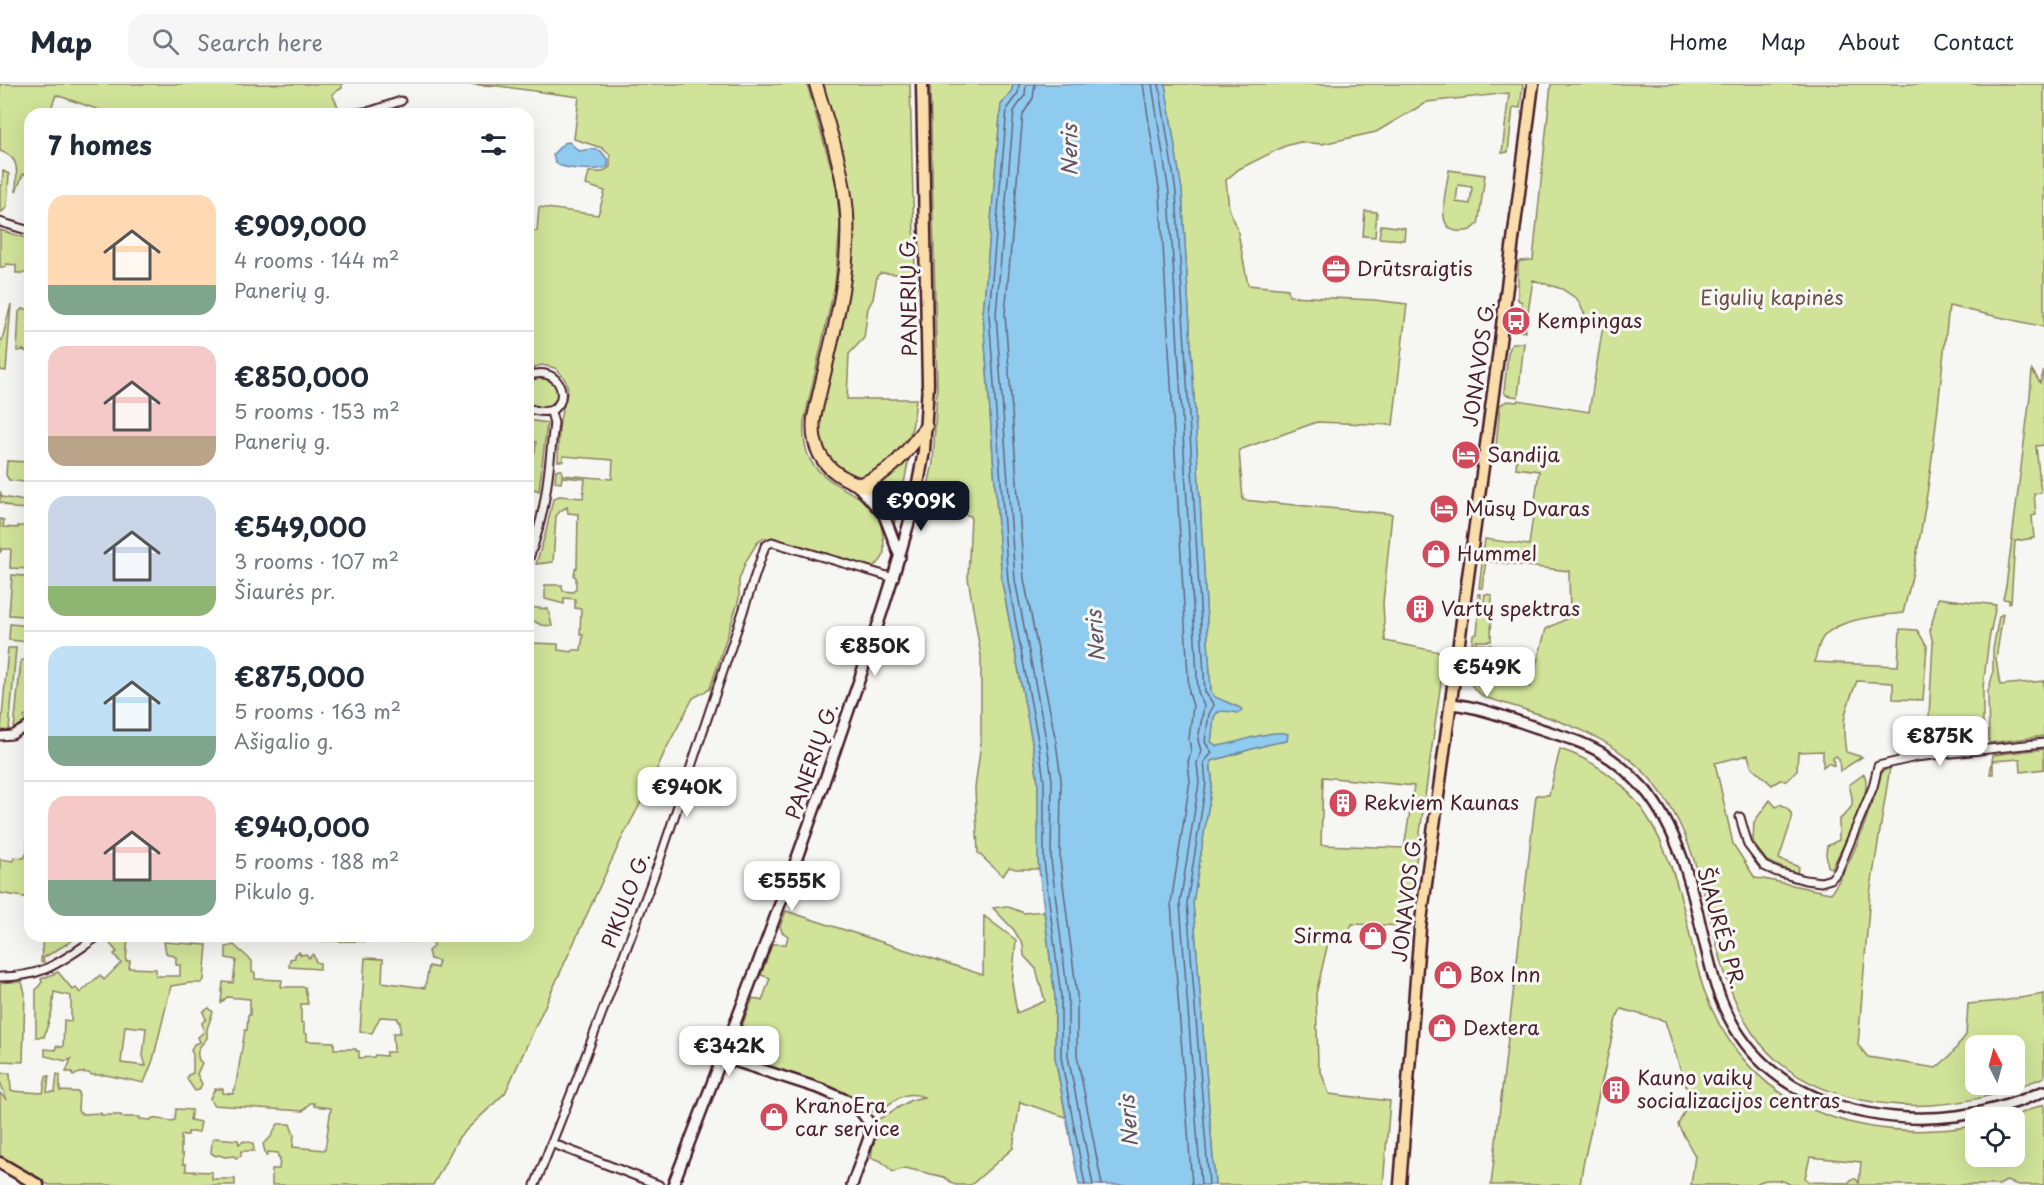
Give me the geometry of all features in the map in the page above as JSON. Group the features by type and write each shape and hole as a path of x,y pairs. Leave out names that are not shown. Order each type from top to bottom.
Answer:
{"highway":[{"path":"816,84 840,168 846,201 847,233 844,279 814,418 814,433 819,453 838,476 858,485 915,500"},
{"path":"858,485 873,480 891,468 926,427"}],"main road":[{"name":"PANERIŲ G.","path":"673,1185 809,826 894,578 915,500 926,427 928,300 922,84"},
{"name":"JONAVOS G.","path":"1400,1185 1416,965 1533,84"},
{"path":"858,485 884,515 900,557"},
{"name":"ŠIAURĖS PR.","path":"1451,704 1464,705 1587,745 1618,765 1645,791 1661,814 1676,844 1692,890 1717,987 1732,1023 1745,1044 1761,1063 1784,1081 1815,1098 1848,1109 1876,1115 1906,1117 1963,1116 2011,1104 2044,1091"},
{"path":"722,1057 821,1089 855,1104 868,1121 870,1135 852,1185"},
{"path":"0,1163 38,1185"}],"street":[{"path":"381,108 401,102"},
{"path":"0,222 24,229"},
{"path":"534,375 549,374 561,390 561,398 551,412 544,413 534,410"},
{"path":"534,545 547,496 554,423 551,412"},
{"name":"PIKULO G.","path":"535,1185 659,862 765,546 772,542 894,578"},
{"path":"0,736 12,735 24,728"},
{"path":"1740,817 1748,845 1764,866 1805,880 1821,882 1830,879 1838,871 1873,787 1878,766 1916,757 2044,743"},
{"path":"0,977 45,971 90,942"},
{"path":"551,1143 659,1185"}],"green space":[{"path":"0,84 342,84 342,88 332,94 339,108 94,108 56,95 51,108 24,108 24,174 16,192 15,162 0,151"},
{"path":"464,84 807,84 836,184 840,224 835,285 804,422 805,441 810,460 818,470 829,480 861,499 877,515 882,528 884,553 880,561 871,567 764,538 757,543 746,561 739,580 739,599 710,689 693,698 665,751 621,840 505,1093 459,1137 433,1185 272,1185 272,1169 279,1169 280,1158 278,1153 268,1152 266,1156 263,1144 270,1138 278,1124 290,1124 294,1135 293,1147 325,1150 331,1108 314,1106 314,1103 310,1103 303,1111 213,1105 210,1099 215,1089 223,1089 223,1093 233,1094 235,1090 248,1015 250,1015 250,999 227,997 221,1003 223,982 233,983 236,960 226,958 226,947 234,945 252,961 252,972 255,973 255,979 282,980 281,987 305,987 308,1004 301,1004 301,1023 304,1023 307,1041 334,1042 334,1049 356,1049 359,1051 359,1058 375,1055 386,1056 386,1052 394,1052 393,1033 400,1033 398,1018 380,1017 372,1033 360,1032 365,958 383,959 382,982 425,988 429,966 437,968 439,961 430,959 428,951 434,946 433,942 534,942 534,643 558,644 558,650 572,652 581,650 583,635 580,634 581,609 575,608 575,599 564,598 564,604 545,599 545,585 562,585 563,591 573,592 576,588 576,577 574,576 577,568 578,514 568,513 567,507 560,511 556,516 553,562 536,564 553,499 559,496 583,498 585,479 562,477 561,483 555,482 556,470 562,470 562,475 612,479 613,460 563,456 563,461 558,461 558,436 567,387 566,381 555,368 542,365 534,367 534,231 537,231 539,207 598,215 605,191 586,185 589,172 602,172 610,167 610,155 602,148 574,139 579,97 498,86"},
{"path":"822,84 910,84 915,275 881,273 877,276 873,299 868,308 864,338 849,354 847,399 916,399 914,419 906,444 895,459 876,473 866,476 845,473 835,466 826,456 818,429 852,273 854,242 851,189"},
{"path":"930,84 1013,84 1012,90 1001,105 983,314 1002,582 1038,782 1039,869 1009,867 1003,876 978,853 975,788 981,743 981,656 968,578 971,516 924,505 933,463 937,388"},
{"path":"1165,84 1523,84 1520,108 1513,107 1508,152 1502,153 1509,93 1427,102 1376,132 1322,144 1300,142 1285,146 1239,169 1226,180 1229,209 1237,227 1248,285 1288,289 1289,296 1407,304 1393,425 1317,422 1239,450 1243,500 1392,514 1383,603 1385,641 1445,653 1407,926 1352,924 1347,937 1330,934 1316,994 1318,1063 1329,1094 1390,1101 1383,1185 1215,1185 1193,903 1212,784 1211,761 1287,741 1264,735 1234,744 1217,746 1211,742 1214,715 1222,710 1238,712 1240,708 1214,697 1211,692 1182,191","holes":["1323,777 1414,786 1404,848 1321,845"]},
{"name":"Eigulių kapinės","path":"1551,84 2044,84 2044,327 1949,306 1926,499 1903,613 1860,619 1837,626 1822,639 1814,662 1898,666 1900,629 1917,630 1927,646 1923,700 1893,699 1893,683 1857,681 1845,715 1844,731 1846,752 1862,757 1840,771 1839,759 1836,756 1833,758 1834,766 1828,763 1823,767 1823,751 1798,752 1797,770 1786,781 1780,780 1772,785 1751,766 1748,755 1715,763 1733,844 1755,878 1831,893 1848,865 1882,772 1890,767 1870,894 1858,1045 1868,1057 1936,1068 1951,1055 1965,1036 1965,1095 1993,1095 1932,1105 1886,1104 1862,1100 1805,1080 1765,1049 1740,1011 1723,966 1697,870 1679,824 1652,781 1617,749 1596,737 1553,719 1484,697 1472,686 1468,677 1473,635 1477,634 1478,594 1481,594 1480,610 1483,608 1485,594 1492,595 1491,641 1476,641 1476,644 1491,645 1495,671 1530,687 1546,629 1570,617 1569,571 1486,561 1482,588 1479,588 1485,539 1529,545 1539,471 1516,468 1517,457 1502,455 1496,446 1500,405 1507,401 1517,402 1518,400 1589,412 1603,326 1590,325 1577,299 1562,289 1533,280 1525,332 1519,331 1522,302 1518,300 1518,264 1520,261 1533,260"},
{"path":"1449,170 1485,175 1478,224 1471,230 1458,231 1450,228 1445,222 1444,202","holes":["1458,185 1472,187 1470,204 1456,202"]},
{"path":"3,171 9,174 7,207 2,212 0,211 0,186"},
{"path":"1365,211 1377,212 1375,237 1363,236"},
{"path":"1381,225 1405,228 1404,240 1379,238"},
{"path":"0,230 24,237 24,273 16,273 16,265 6,264 5,267 0,267"},
{"path":"11,304 6,371 0,370 0,341"},
{"path":"24,309 24,350 17,351 19,312"},
{"path":"1512,343 1524,343 1518,397 1506,395 1504,391 1508,353"},
{"path":"2032,370 2040,383 2044,370 2044,445 2036,446 2041,493 2034,494 2036,515 2032,516 2034,538 2015,541 2011,602 2009,603 2009,600 2003,599"},
{"path":"541,377 556,387 555,400 545,409 534,406 534,380"},
{"path":"534,421 547,423 539,491 534,489 536,442 534,442"},
{"path":"910,453 903,488 876,482"},
{"path":"7,461 24,462 24,482 9,480 6,475"},
{"path":"0,491 2,497 24,501 24,509 13,508 0,502"},
{"path":"876,500 899,505 893,529"},
{"path":"0,519 4,520 3,527 18,528 18,526 24,526 24,569 10,568 11,549 2,549 0,553"},
{"path":"12,575 24,576 24,616 9,615"},
{"path":"1938,598 1996,605 1983,687 1983,744 1939,749 1930,742 1928,734 1933,643 1930,631"},
{"path":"534,608 548,609 552,626 541,625 534,621"},
{"path":"2003,614 1996,659 2000,685 2044,681 2044,736 1989,743 1988,691 1993,674 1993,649 1999,616"},
{"path":"10,624 24,625 24,642 9,640"},
{"path":"8,648 16,648 9,731 1,730"},
{"path":"21,660 24,660 24,722 14,729"},
{"path":"1560,749 1586,760 1609,774 1644,811 1668,858 1677,883 1701,980 1713,1011 1735,1049 1765,1081 1802,1105 1860,1125 1898,1130 1965,1128 1965,1167 2025,1167 2025,1111 2044,1104 2044,1185 2019,1185 2006,1181 1999,1185 1791,1185 1772,1180 1754,1185 1691,1185 1695,1156 1678,1125 1690,1099 1665,1021 1621,1009 1616,1019 1580,1185 1491,1185 1536,795 1549,795","holes":["1810,1157 1861,1162 1859,1183 1856,1179 1848,1183 1809,1182 1805,1178"]},
{"path":"2044,749 2044,769 2021,772 2020,759 1993,761 1993,774 1990,774 1993,755"},
{"path":"1864,774 1865,794 1861,807 1832,868 1828,867 1827,846 1839,840 1839,820 1852,805 1849,785"},
{"path":"1770,800 1776,807 1780,804 1785,806 1791,814 1792,819 1779,859 1799,867 1796,874 1767,861 1753,841 1754,822"},
{"path":"14,857 24,858 24,897 0,893 0,859 13,861"},
{"path":"1006,906 1024,913 1044,911 1055,997 1055,1057 1066,1117 1020,1102 1013,1148 971,1185 955,1185 944,1177 905,1168 893,1172 881,1161 871,1158 874,1133 872,1123 911,1100 924,1097 907,1095 870,1112 849,1095 757,1063 738,1054 734,1046 753,998 762,1001 770,978 761,975 772,944 786,944 788,936 782,932 780,926 786,911 983,975 984,916 1016,940 1012,983 1017,1013 1045,1001 1036,969 1024,956 1023,945 1014,930 993,908"},
{"path":"43,942 70,942 43,958 44,962 41,962"},
{"path":"109,942 128,942 126,961 130,961 129,968 156,969 156,976 180,976 180,965 176,965 176,957 166,953 164,942 207,945 204,980 201,983 171,986 153,1060 144,1083 106,1075 80,1073 73,1076 72,1072 66,1072 71,1059 66,1061 45,1056 45,1049 56,1050 56,1046 63,1047 64,1020 71,1021 71,996 54,992 52,1011 44,1037 36,1037 36,990 42,982 41,979 58,972 73,990 76,988 80,993 100,975 104,980 121,963 114,954 117,952","holes":["125,1026 146,1028 143,1056 146,1066 121,1063"]},
{"path":"299,952 301,955 306,954 309,958 313,954 316,962 320,963 320,969 289,967 290,959 295,958 295,954"},
{"path":"0,982 22,982 25,993 23,1062 0,1061"},
{"path":"2044,994 2044,1077 2025,1085 2025,1035 1966,1035 1968,1004"},
{"path":"209,1008 213,1012 207,1029 207,1038 198,1053 202,1063 197,1074 202,1084 199,1090 195,1091 187,1079 188,1075 193,1073 191,1050 194,1044 200,1042 198,1037 204,1032 202,1023 206,1019 203,1012"},
{"path":"1,1073 10,1073 11,1091 43,1093 46,1076 49,1076 47,1092 55,1092 57,1074 60,1075 60,1091 79,1092 78,1111 82,1114 101,1113 101,1115 171,1121 175,1120 176,1109 192,1110 190,1120 201,1122 199,1132 188,1132 188,1135 181,1135 181,1154 183,1154 183,1164 186,1164 186,1171 212,1172 212,1179 235,1179 235,1185 49,1185 0,1157 0,1093 7,1100 0,1082"},
{"path":"214,1138 238,1140 239,1144 244,1141 253,1143 254,1151 241,1151 241,1156 236,1158 216,1156 211,1153"}],"water":[{"name":"Neris","path":"1013,84 1165,84 1182,191 1211,692 1215,697 1242,710 1238,713 1221,711 1215,715 1211,742 1217,746 1274,733 1288,734 1287,741 1211,761 1212,784 1193,903 1215,1185 1079,1185 1055,1057 1055,997 1038,861 1038,782 1002,582 983,314 1001,105 1012,90"},
{"path":"569,142 579,151 592,149 601,151 608,160 608,166 599,169 585,169 559,165 553,154 564,143"}],"place":[{"name":"Drūtsraigtis","path":"1336,269"},
{"name":"Kempingas","path":"1516,321"},
{"name":"Sandija","path":"1466,455"},
{"name":"Mūsų Dvaras","path":"1444,509"},
{"name":"Hummel","path":"1436,554"},
{"name":"Vartų spektras","path":"1420,609"},
{"name":"Rekviem Kaunas","path":"1343,803"},
{"name":"Sirma","path":"1373,936"},
{"name":"Box Inn","path":"1448,975"},
{"name":"Dextera","path":"1442,1028"},
{"name":"Kauno vaikų socializacijos centras","path":"1616,1090"},
{"name":"KranoEra car service","path":"774,1117"}]}
